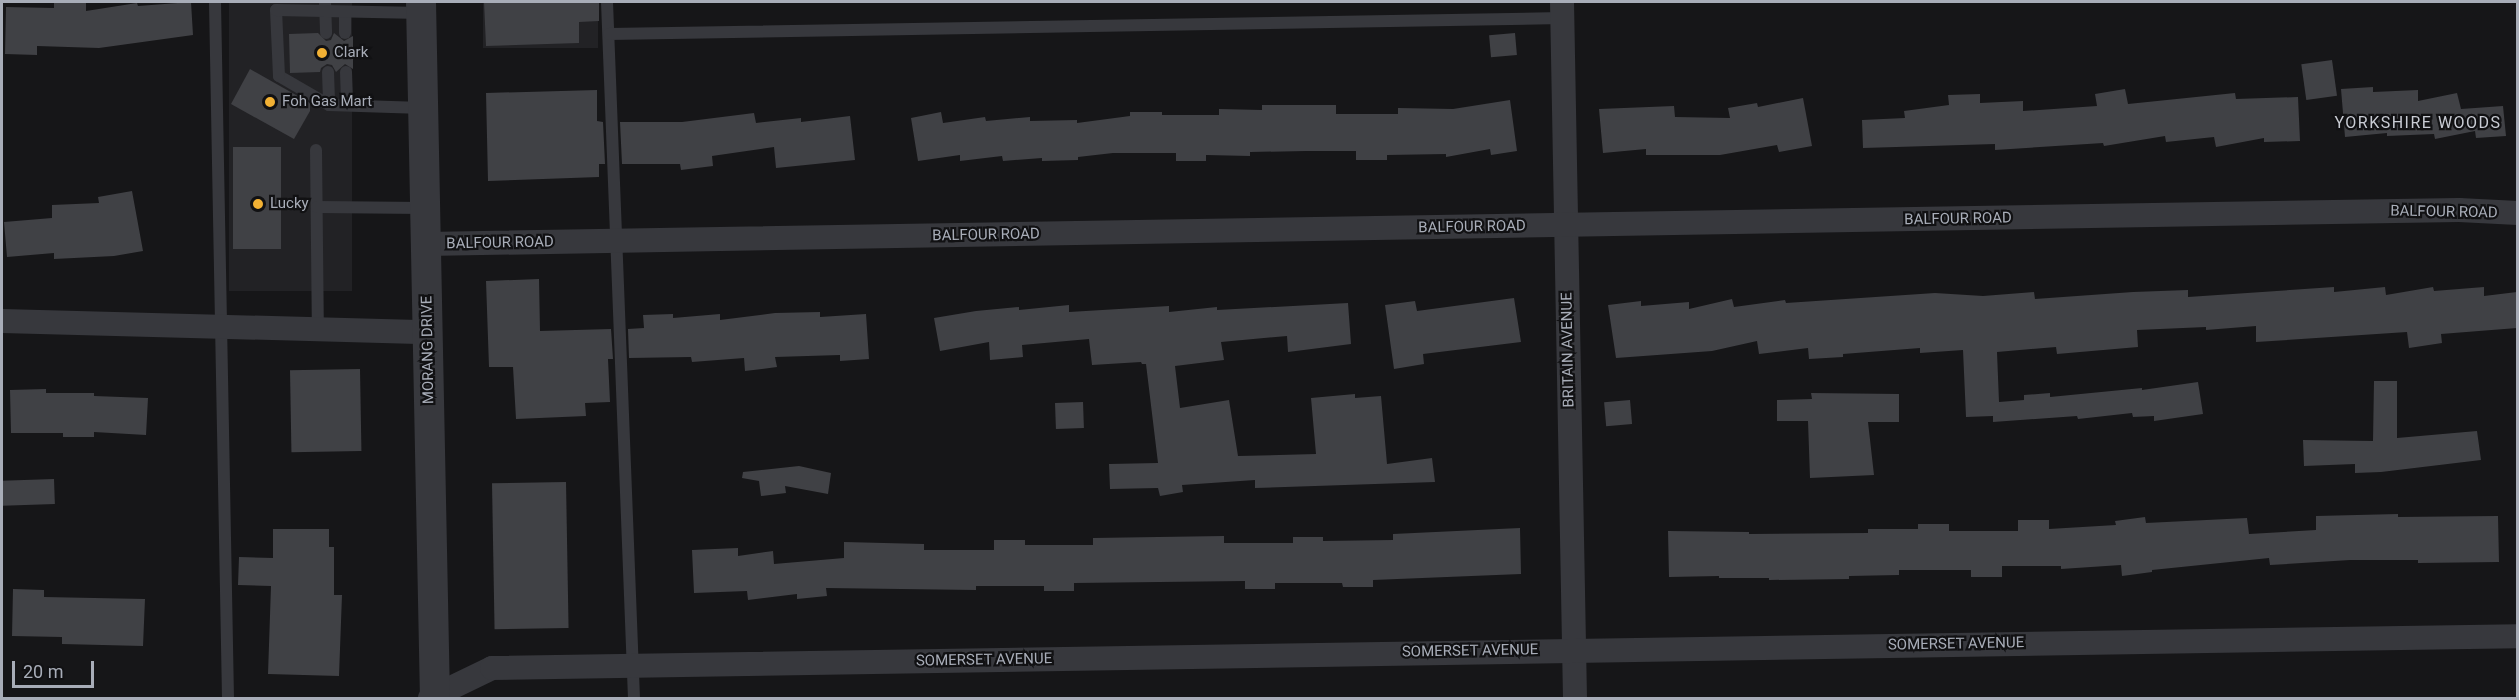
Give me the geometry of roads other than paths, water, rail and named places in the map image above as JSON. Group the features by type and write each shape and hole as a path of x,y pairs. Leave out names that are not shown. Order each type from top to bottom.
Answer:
{"street":[{"name":"MORANG DRIVE","path":"421,7 433,698"},
{"name":"BRITAIN AVENUE","path":"1562,10 1575,699"},
{"name":"BALFOUR ROAD","path":"426,244 2447,210 2517,213"},
{"path":"2,321 428,332"},
{"name":"SOMERSET AVENUE","path":"433,698 492,668 2517,636"}],"lane":[{"path":"215,2 228,699"},
{"path":"607,2 634,699"},
{"path":"326,7 326,33"},
{"path":"421,7 345,12 326,7 276,10 279,76 329,105 423,108"},
{"path":"609,34 1562,10"},
{"path":"345,12 345,33"},
{"path":"328,72 329,105"},
{"path":"346,72 347,105"},
{"path":"316,150 318,329"},
{"path":"316,207 425,208"}],"place":[{"name":"Clark","path":"322,53"},
{"name":"Foh Gas Mart","path":"270,102"},
{"name":"Lucky","path":"258,204"}],"district":[{"name":"YORKSHIRE WOODS","path":"2418,123"}]}
